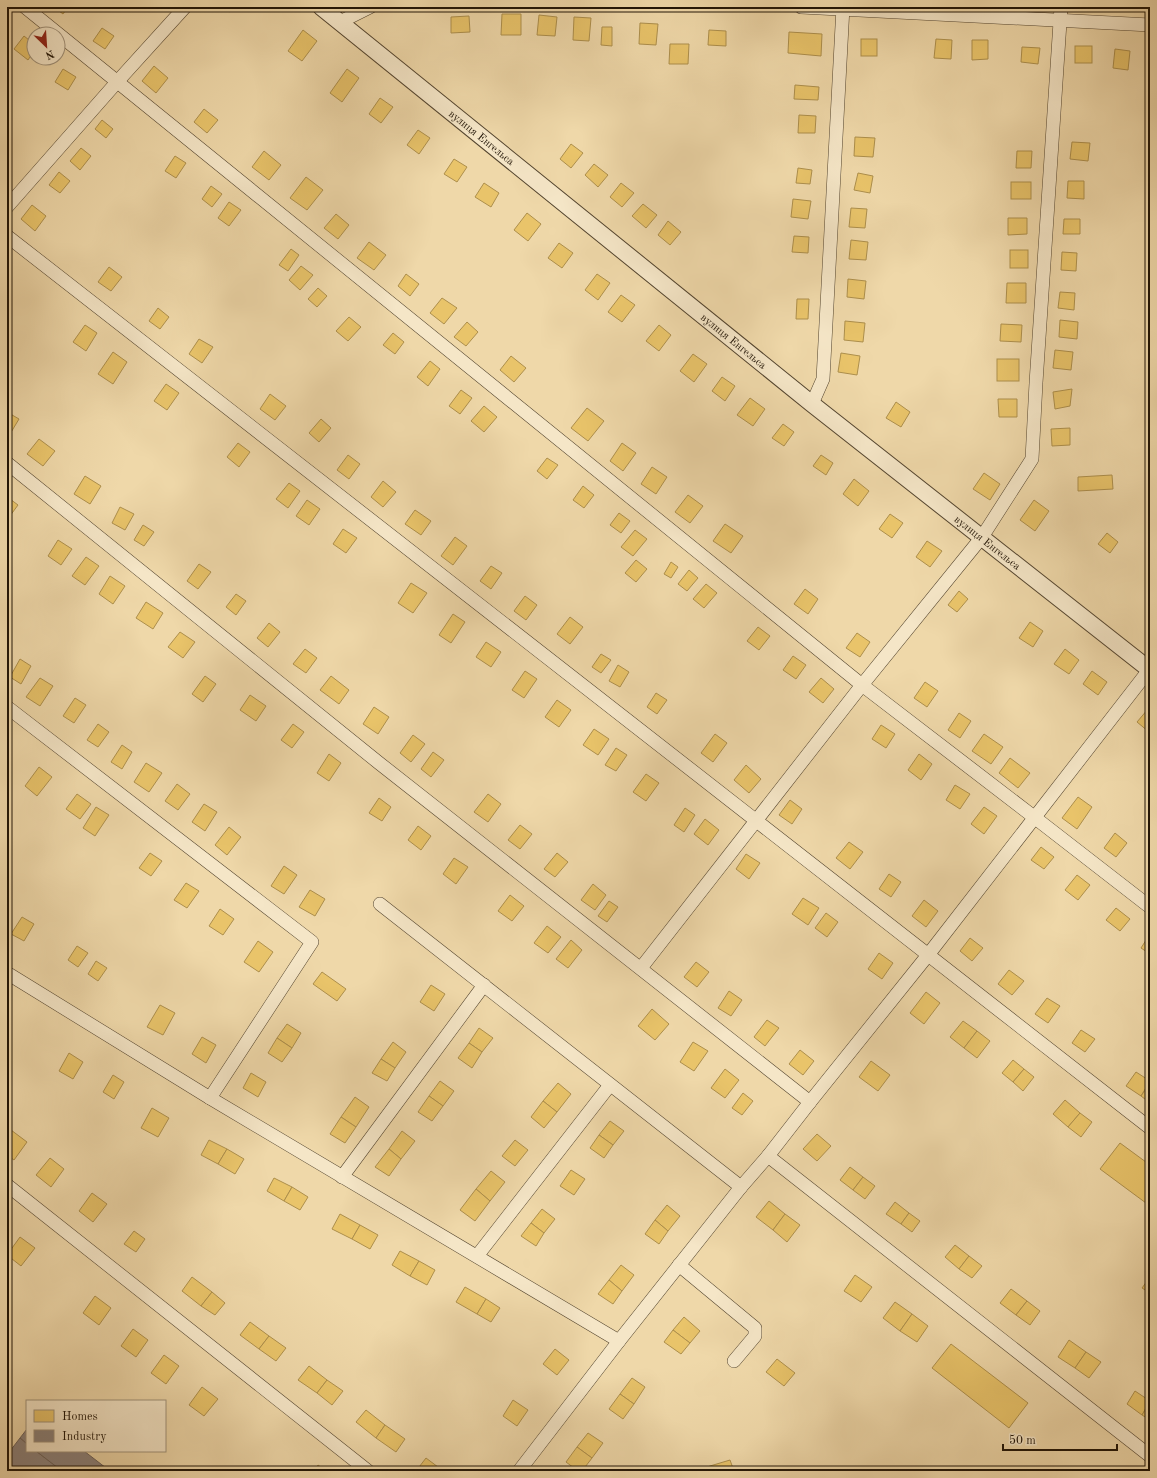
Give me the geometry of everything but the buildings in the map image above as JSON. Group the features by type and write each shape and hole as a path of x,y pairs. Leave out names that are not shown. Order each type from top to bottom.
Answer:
{"street":[{"path":"25,7 862,685 1150,907"},
{"path":"7,207 185,7"},
{"name":"вулиця Енгельса","path":"321,7 812,404 1149,670"},
{"path":"340,22 370,7"},
{"path":"801,7 1061,13 1150,25"},
{"path":"812,404 823,379 843,8"},
{"path":"641,968 755,820 982,537 1032,459 1061,13"},
{"path":"7,236 1150,1128"},
{"path":"7,463 367,753 810,1102"},
{"path":"520,1471 619,1341 928,955 1149,670"},
{"path":"7,707 312,942 210,1098"},
{"path":"380,904 741,1187"},
{"path":"7,973 210,1098 619,1341"},
{"path":"342,1177 484,985"},
{"path":"477,1256 610,1084"},
{"path":"768,1156 1150,1456"},
{"path":"7,1184 368,1471"},
{"path":"679,1265 754,1328 755,1336 734,1361"}]}
